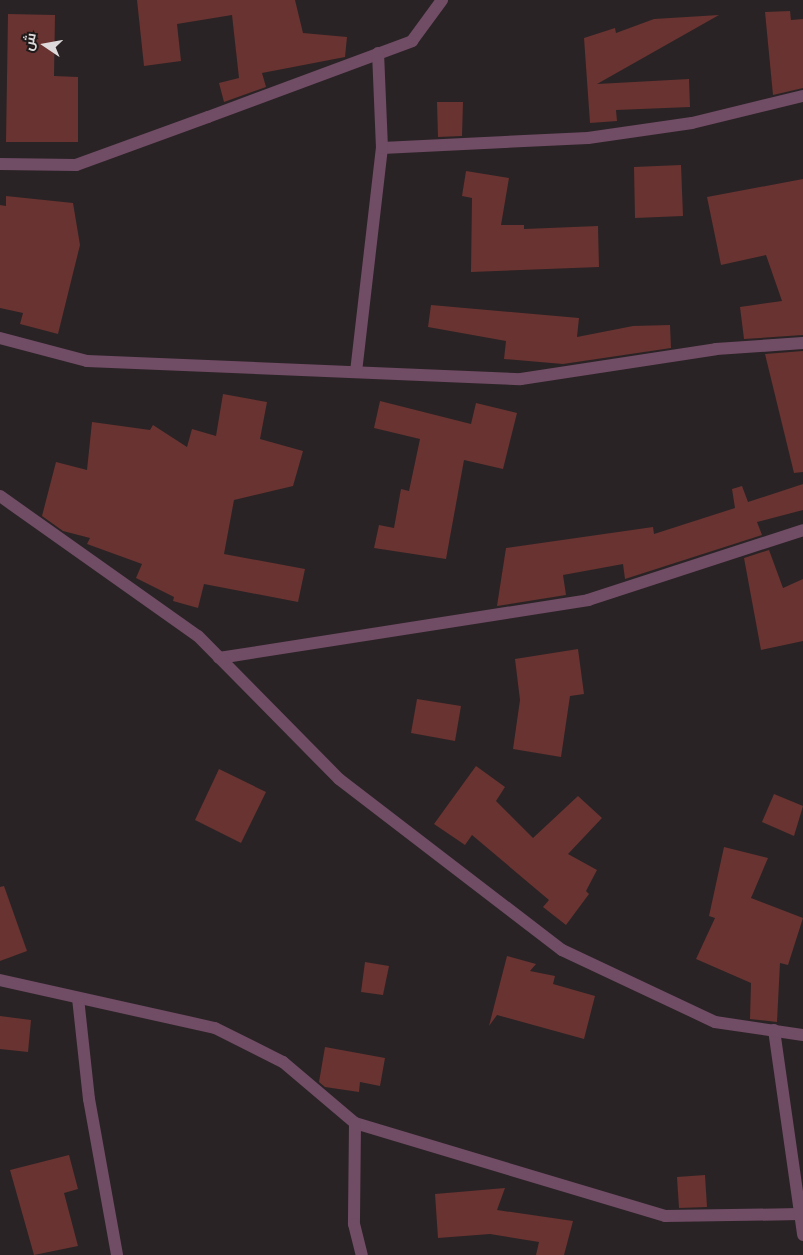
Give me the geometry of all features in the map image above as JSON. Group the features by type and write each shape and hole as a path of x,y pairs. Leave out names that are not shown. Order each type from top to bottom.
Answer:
{"street":[{"path":"0,164 76,165 412,41 442,0"},
{"path":"356,372 382,148 378,53"},
{"path":"382,148 588,138 692,123 803,96"},
{"path":"0,338 87,361 521,379 716,349 803,343"},
{"path":"0,496 198,636 339,779 562,950 715,1022 803,1034"},
{"path":"220,658 588,600 803,530"},
{"path":"0,980 216,1028 284,1062 355,1123 665,1216 800,1214"},
{"path":"78,998 89,1099 117,1255"},
{"path":"774,1030 803,1235"},
{"path":"355,1123 354,1224 362,1255"}],"building":[{"path":"137,0 295,0 303,33 347,37 345,57 262,73 266,87 224,102 219,83 239,78 232,15 177,24 181,61 144,66"},
{"path":"790,11 791,20 803,19 803,88 773,95 765,12"},
{"path":"8,14 55,15 54,76 78,77 78,142 6,142"},
{"path":"719,15 597,84 689,79 690,107 616,110 617,121 590,123 584,38 615,28 616,33 654,19"},
{"path":"437,102 463,102 462,136 438,137"},
{"path":"681,165 683,216 635,218 634,167"},
{"path":"466,171 509,178 501,225 524,225 524,229 598,226 599,267 471,272 472,198 462,196"},
{"path":"803,179 803,335 744,339 740,307 782,301 766,255 721,265 707,197"},
{"path":"6,196 73,203 80,245 58,334 20,324 23,313 0,308 0,205 6,206"},
{"path":"431,305 579,318 577,337 633,326 670,325 671,348 563,364 504,359 506,341 428,327"},
{"path":"803,351 803,472 794,473 765,354"},
{"path":"223,394 267,402 260,439 303,451 293,486 234,500 224,554 305,569 298,602 204,584 198,608 173,601 174,597 136,578 142,564 87,544 90,538 63,531 42,516 56,462 87,470 92,422 150,430 153,425 187,447 192,429 216,436"},
{"path":"380,401 471,424 476,403 517,413 503,469 464,460 446,559 374,548 379,525 394,528 401,489 409,491 420,439 374,428"},
{"path":"803,484 803,510 757,522 762,535 625,579 623,564 563,575 566,595 497,606 506,548 653,527 654,534 735,508 732,489 742,486 748,502"},
{"path":"769,550 783,588 803,579 803,641 761,650 744,558"},
{"path":"578,649 584,694 570,696 561,757 513,749 520,700 515,659"},
{"path":"417,699 461,706 455,741 411,733"},
{"path":"476,766 505,787 496,801 533,838 578,796 602,818 568,854 597,870 586,891 589,894 566,925 543,907 549,900 472,835 465,845 434,824"},
{"path":"219,769 266,792 241,843 195,820"},
{"path":"774,794 803,806 794,836 762,822"},
{"path":"724,847 768,858 751,898 803,918 788,965 780,963 777,1022 750,1019 751,983 696,959 715,918 709,916"},
{"path":"4,886 27,951 0,961 0,887"},
{"path":"507,956 536,964 530,971 555,976 553,984 595,996 584,1039 497,1015 489,1026"},
{"path":"365,962 389,966 383,995 361,992"},
{"path":"0,1016 31,1020 28,1052 0,1049"},
{"path":"325,1047 385,1058 380,1086 360,1082 359,1092 325,1087 319,1082"},
{"path":"69,1155 78,1189 64,1193 78,1246 34,1255 10,1170"},
{"path":"705,1175 707,1207 679,1208 677,1177"},
{"path":"505,1188 497,1210 573,1221 564,1255 536,1255 539,1242 490,1234 438,1238 435,1194"}]}
